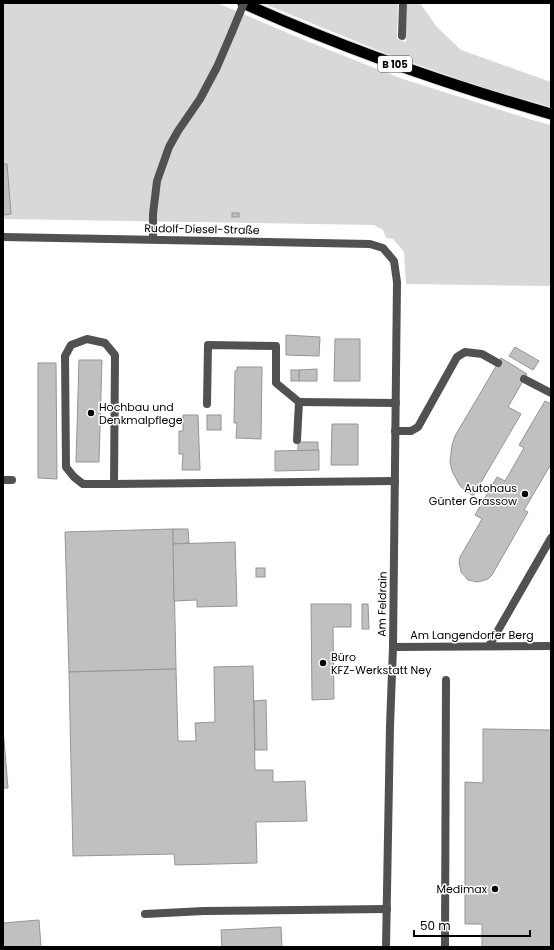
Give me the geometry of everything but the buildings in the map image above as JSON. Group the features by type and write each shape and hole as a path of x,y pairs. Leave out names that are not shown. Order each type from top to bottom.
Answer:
{"highway":[{"name":"B 105","path":"243,3 286,23 376,58 428,76 551,114"}],"street":[{"path":"153,239 153,214 157,181 169,147 218,67 243,3"},
{"path":"402,36 403,3"},
{"name":"Rudolf-Diesel-Straße","path":"3,237 370,244 383,248 394,261"},
{"name":"Am Feldrain","path":"386,947 396,403 397,282 394,261"},
{"path":"114,484 115,355 105,343 86,339 71,345 65,356 66,467 74,477 83,484 114,484 395,481"},
{"path":"207,404 208,345 276,346 276,383 298,402 396,403"},
{"path":"395,431 411,431 418,427 457,357 466,352 482,354 498,363"},
{"path":"524,378 551,393"},
{"path":"297,440 298,402"},
{"path":"3,480 12,480"},
{"path":"489,646 551,538"},
{"name":"Am Langendorfer Berg","path":"392,646 551,646"},
{"path":"445,947 446,680"},
{"path":"145,914 204,911 387,909"}],"shaded area":[{"path":"3,3 217,3 304,40 400,78 551,125 551,286 406,284 404,252 393,239 386,238 383,230 374,225 3,219"},
{"path":"262,3 398,3 397,39 406,42 407,3 420,3 437,27 461,50 551,82 551,107 482,87 387,54"}],"place":[{"name":"Hochbau und Denkmalpflege","path":"91,413"},
{"name":"Autohaus Günter Grassow","path":"525,494"},
{"name":"Büro KFZ-Werkstatt Ney","path":"323,663"},
{"name":"Medimax","path":"495,889"}]}
